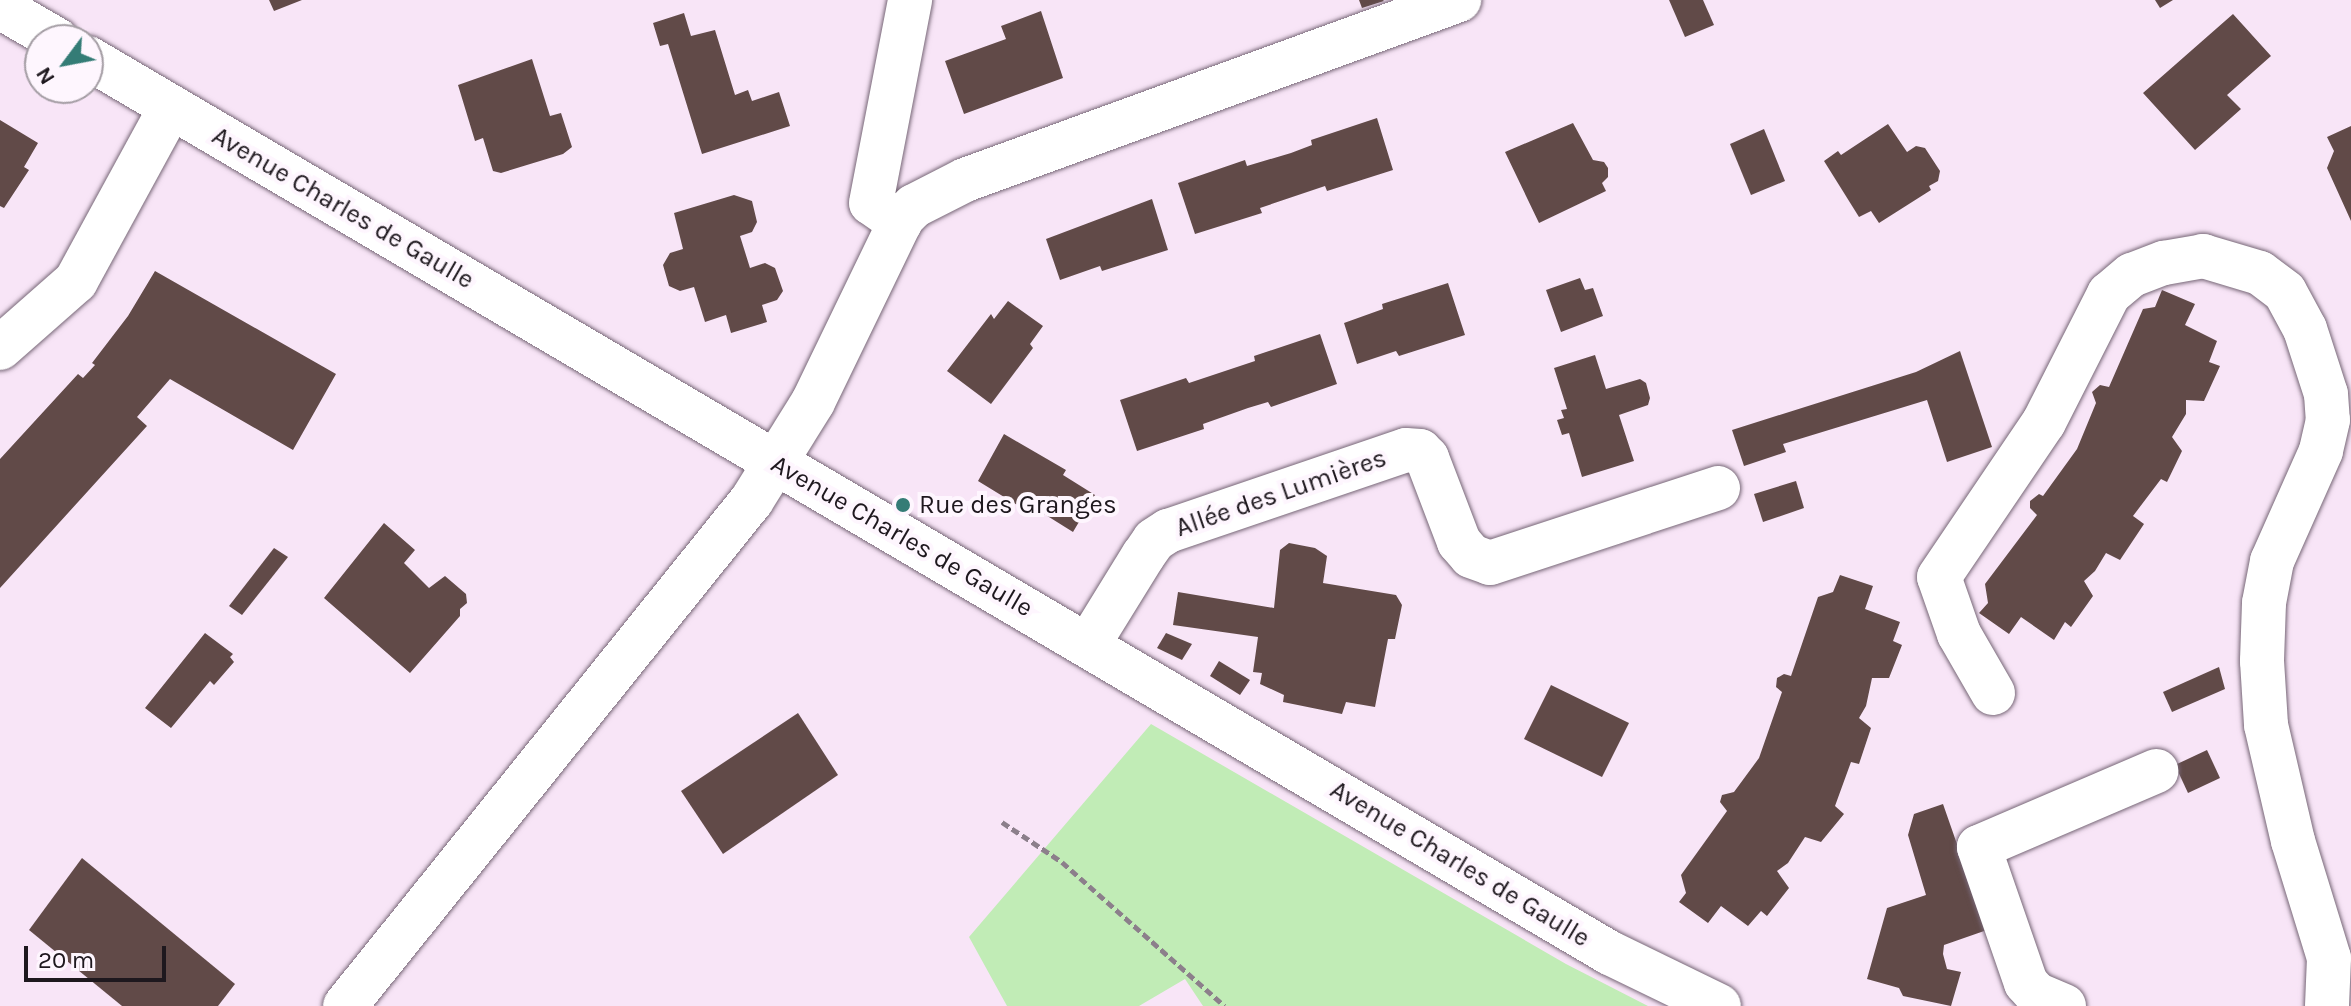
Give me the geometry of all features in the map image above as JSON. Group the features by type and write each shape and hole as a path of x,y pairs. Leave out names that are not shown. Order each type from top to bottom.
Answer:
{"street":[{"path":"900,223 871,203 910,0"},
{"path":"345,1006 752,500 813,402 900,223 914,206 965,180 1459,0"},
{"path":"0,7 29,24"},
{"name":"Avenue Charles de Gaulle","path":"104,67 1610,953 1719,1006"},
{"path":"0,348 76,281 171,107"},
{"path":"1993,693 1959,634 1939,577 2044,422 2109,294 2132,275 2164,263 2203,256 2260,273 2285,292 2292,304 2305,329 2326,394 2328,420 2321,451 2272,561 2264,603 2262,661 2269,740 2293,841 2329,958 2327,1006"},
{"name":"Allée des Lumières","path":"1088,645 1148,548 1168,531 1406,450 1420,451 1427,458 1459,542 1471,556 1490,563 1718,488"},
{"path":"2064,1006 2036,994 2026,983 1979,847 2156,771"}],"path":[{"path":"1002,822 1062,862 1225,1006"}],"green space":[{"path":"1151,724 1566,964 1648,1006 1203,1006 1185,979 1139,1006 1007,1006 969,937"}],"building":[{"path":"269,0 302,0 274,11"},
{"path":"1359,0 1383,0 1384,1 1362,8"},
{"path":"1669,0 1703,0 1714,25 1685,37"},
{"path":"2155,0 2173,0 2160,8"},
{"path":"1041,11 1063,78 964,114 945,61 1006,39 1001,26"},
{"path":"684,13 691,36 715,30 735,95 748,90 752,101 779,92 790,126 702,154 668,44 660,46 653,23"},
{"path":"2233,14 2271,56 2227,95 2241,109 2195,150 2143,93"},
{"path":"532,59 550,116 561,113 572,147 563,154 501,173 493,171 483,138 475,141 458,85"},
{"path":"1377,118 1393,170 1327,191 1325,186 1260,208 1262,213 1195,234 1178,183 1245,160 1247,166 1291,153 1312,145 1311,140"},
{"path":"0,120 38,143 24,167 29,170 4,208 0,206"},
{"path":"1573,123 1593,160 1604,162 1608,168 1608,177 1602,183 1606,191 1539,223 1505,152"},
{"path":"1888,124 1907,152 1916,146 1925,148 1940,171 1938,181 1929,186 1931,190 1879,223 1871,211 1859,217 1824,161 1838,151 1841,155"},
{"path":"2351,126 2351,221 2327,168 2334,151 2327,137"},
{"path":"1764,129 1785,181 1751,195 1730,144"},
{"path":"734,195 752,201 757,222 752,232 740,236 750,268 765,263 775,268 783,291 777,300 762,305 767,322 731,333 726,315 705,322 694,287 680,291 669,286 663,265 670,253 683,249 674,213"},
{"path":"1152,199 1168,250 1102,271 1100,266 1060,280 1046,239"},
{"path":"155,271 336,374 293,450 170,379 137,417 147,426 0,588 0,459 78,374 83,378 95,365 92,363 128,316"},
{"path":"1580,278 1585,290 1593,288 1603,316 1561,332 1546,290"},
{"path":"1448,283 1465,335 1399,356 1396,351 1357,364 1344,323 1383,309 1382,304"},
{"path":"2162,290 2195,304 2185,325 2217,341 2209,362 2220,366 2204,401 2186,400 2186,414 2172,437 2182,451 2167,482 2161,479 2133,516 2144,524 2120,560 2106,553 2095,571 2084,581 2093,596 2071,627 2065,622 2054,640 2021,617 2009,634 1979,613 1988,603 1985,584 2037,515 2030,508 2030,501 2039,494 2043,496 2077,449 2096,403 2092,392 2100,385 2109,387 2143,309 2155,307"},
{"path":"1008,301 1043,326 1030,344 1033,348 991,404 947,371 991,314 994,319"},
{"path":"1320,334 1337,384 1271,407 1268,402 1248,408 1203,424 1204,429 1137,451 1120,400 1186,378 1189,383 1255,361 1254,356"},
{"path":"1960,351 1992,447 1947,462 1927,400 1783,444 1786,452 1744,466 1732,430 1916,372"},
{"path":"1595,355 1606,389 1640,379 1646,383 1650,398 1648,405 1619,415 1634,461 1582,477 1569,433 1562,435 1557,420 1564,418 1561,410 1567,409 1554,368"},
{"path":"1004,434 1066,470 1063,475 1095,495 1073,532 1041,512 1037,517 978,481"},
{"path":"1796,481 1804,508 1763,522 1754,494"},
{"path":"384,523 415,550 404,563 429,588 445,576 466,594 467,603 460,609 460,616 410,673 324,598"},
{"path":"1289,543 1315,548 1327,556 1323,583 1396,595 1402,605 1395,639 1388,639 1375,707 1346,702 1342,714 1283,702 1284,695 1260,684 1262,673 1253,672 1258,637 1173,625 1178,592 1274,608 1280,550"},
{"path":"274,548 288,557 242,615 229,606"},
{"path":"1840,575 1873,586 1865,609 1900,622 1893,641 1902,645 1889,678 1872,678 1866,706 1859,718 1871,728 1859,764 1851,762 1835,806 1844,814 1821,842 1805,837 1788,863 1777,871 1789,888 1767,916 1761,911 1748,926 1721,906 1708,923 1679,902 1686,893 1681,875 1727,811 1720,802 1722,795 1734,792 1759,758 1782,692 1776,687 1777,678 1784,674 1791,676 1818,597 1833,592"},
{"path":"205,633 233,654 230,657 234,662 214,685 210,681 171,728 145,708"},
{"path":"1166,633 1192,644 1182,660 1157,648"},
{"path":"1219,661 1250,680 1240,695 1210,676"},
{"path":"2219,667 2225,689 2172,712 2163,692"},
{"path":"1551,685 1629,723 1602,777 1524,739"},
{"path":"798,713 838,775 723,854 681,791"},
{"path":"2207,750 2220,778 2188,793 2175,765"},
{"path":"1943,804 1987,930 1944,945 1947,969 1961,972 1951,1006 1903,996 1899,988 1867,979 1887,908 1926,895 1908,835 1914,814"},
{"path":"82,858 235,984 218,1006 122,1006 29,930"}],"place":[{"name":"Rue des Granges","path":"903,505"}]}
